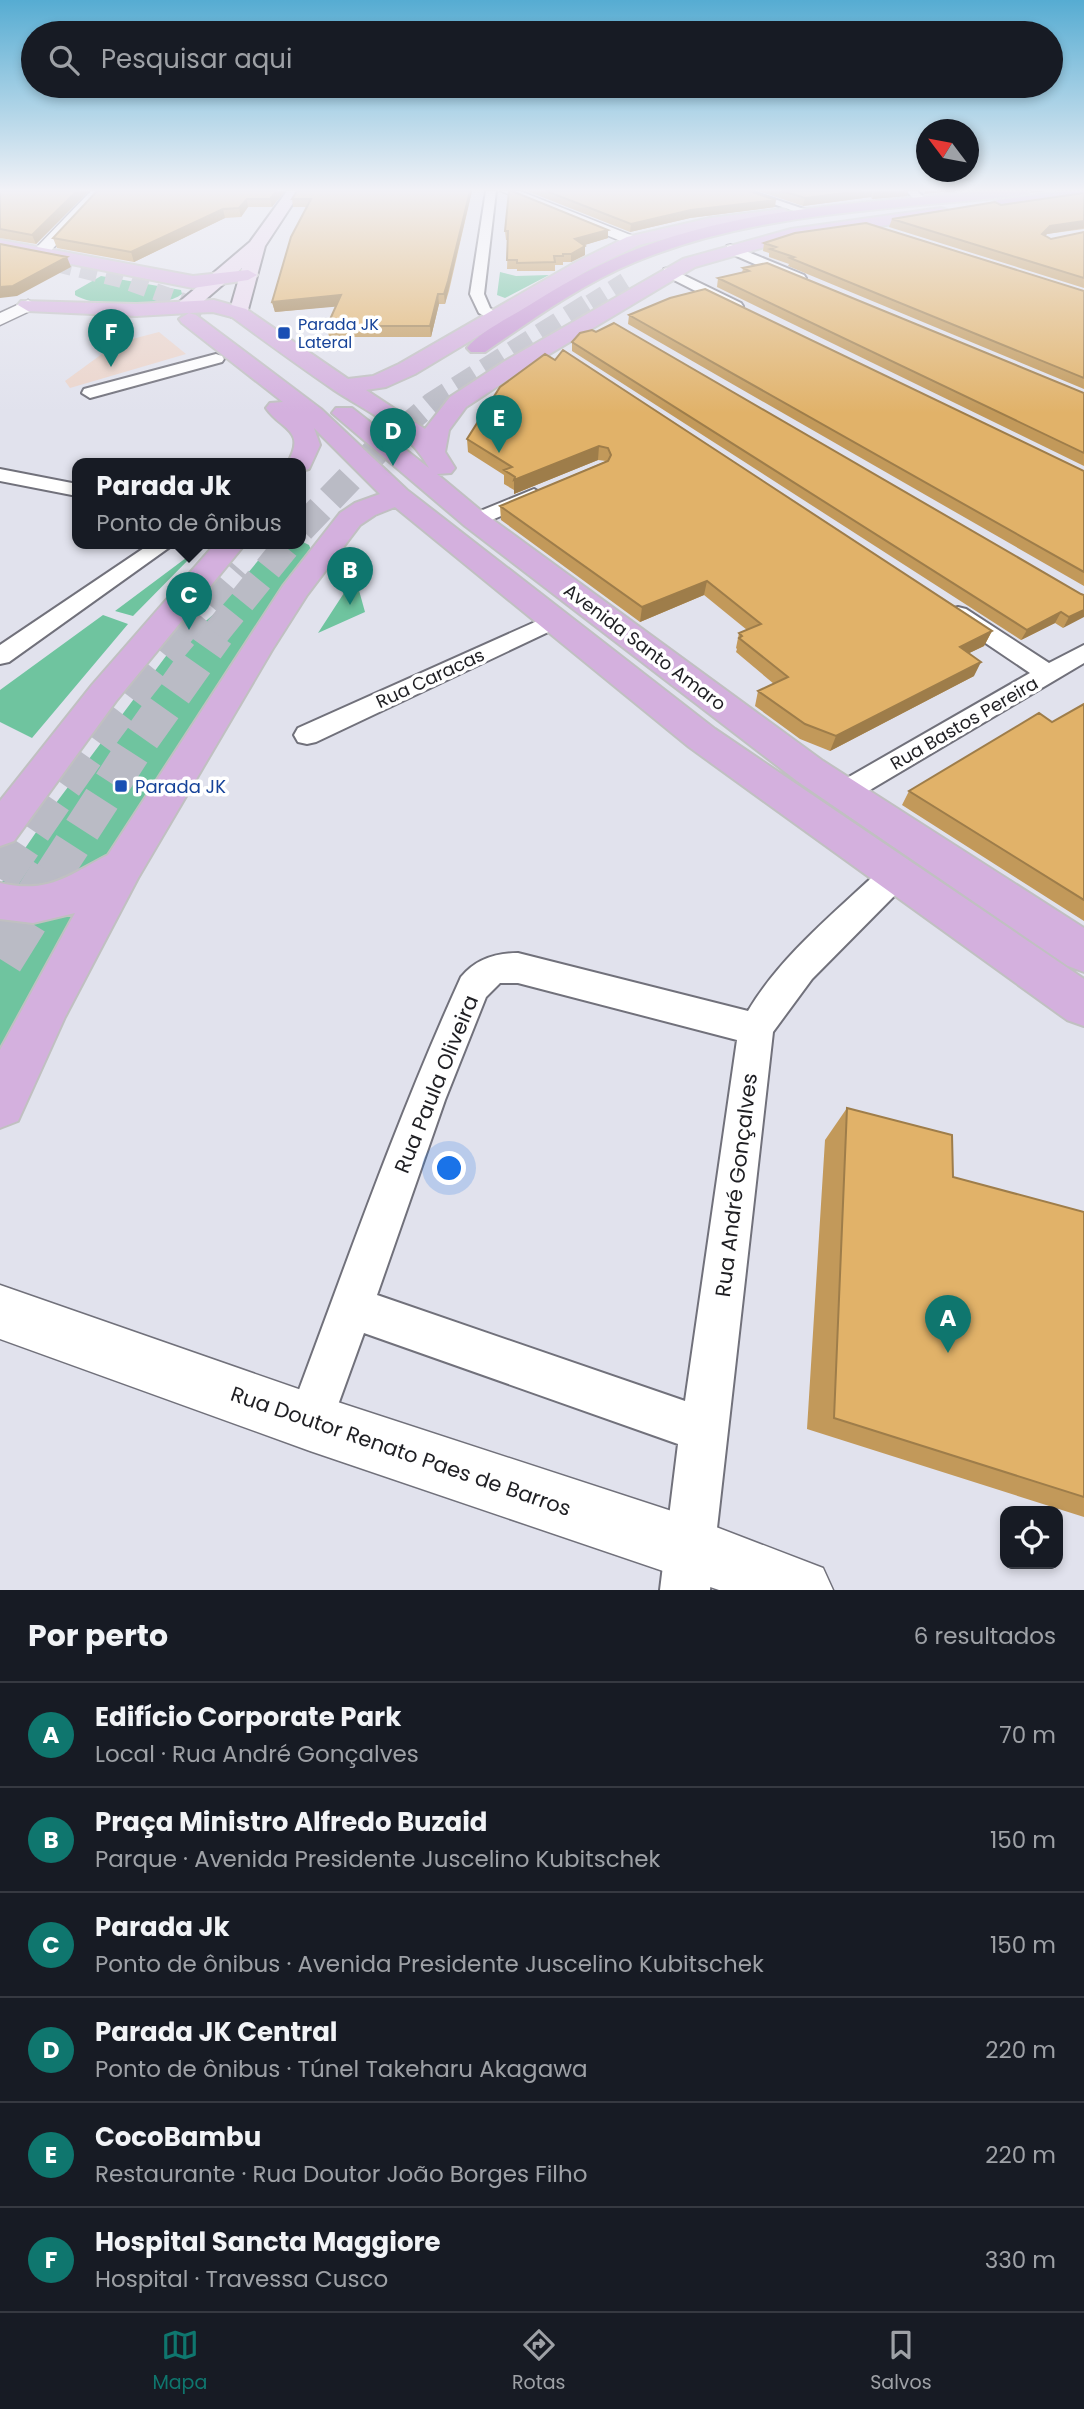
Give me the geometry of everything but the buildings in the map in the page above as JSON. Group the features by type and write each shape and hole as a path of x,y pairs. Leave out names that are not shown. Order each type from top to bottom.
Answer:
{"highway":[{"path":"478,348 523,310 613,265"},
{"path":"625,281 657,265"}],"main road":[{"path":"85,277 103,265"},
{"path":"104,265 239,313 344,386 402,422 434,450 466,513"},
{"path":"235,265 174,320 175,324 307,434 309,443 303,458"},
{"path":"239,313 251,265"},
{"path":"344,386 378,382 429,368 495,318 523,310 593,265"},
{"path":"434,450 437,430 458,402 669,272 687,265"},
{"path":"28,305 58,294 136,310 198,299 248,275"},
{"name":"Avenida Santo Amaro","path":"198,299 398,496 553,621 702,738 895,876 1084,1004"},
{"name":"Avenida Santo Amaro","path":"198,299 371,432 466,513 843,793 1084,952"},
{"path":"457,380 474,378 513,366"},
{"path":"0,1103 49,1002 122,866 233,685 323,553 350,519 365,509 398,496"},
{"path":"0,830 104,693 226,549"},
{"path":"0,901 32,907 57,903 88,889 122,866"}],"street":[{"path":"480,265 477,284 480,303 495,318"},
{"path":"770,265 817,285"},
{"path":"669,272 749,313"},
{"path":"480,303 523,310"},
{"path":"0,320 28,305"},
{"path":"600,315 623,329"},
{"path":"549,344 571,358"},
{"path":"91,394 216,359"},
{"path":"0,475 72,489"},
{"path":"466,513 549,489"},
{"path":"0,656 157,549"},
{"path":"943,605 1048,674"},
{"name":"Rua Caracas","path":"307,735 553,621"},
{"name":"Rua Bastos Pereira","path":"843,793 1084,653"},
{"name":"Rua André Gonçalves","path":"688,1569 703,1430 756,1029 782,989 895,876"},
{"name":"Rua Paula Oliveira","path":"310,1422 426,1100 473,988 482,975 496,967 518,968 756,1029"},
{"path":"351,1307 703,1430"},
{"name":"Rua Doutor Renato Paes de Barros","path":"0,1312 310,1422 688,1569 801,1590"}],"shaded area":[{"path":"159,332 186,354 70,388 65,381 117,343"}],"green space":[{"path":"500,272 516,276 549,275 505,298 497,295"},
{"path":"101,276 181,290 182,294 160,302 129,305 97,302 75,295 75,291"},
{"path":"306,544 309,545 312,552 0,1081 0,885 56,803 169,652 214,614 268,549 306,549"},
{"path":"195,553 133,616 115,611 186,558"},
{"path":"355,576 365,612 318,633"},
{"path":"103,615 128,624 32,738 0,722 0,690"}],"tunnel":[{"path":"64,265 120,279 187,303"},
{"path":"590,303 625,281"},
{"path":"183,302 206,313"},
{"path":"379,448 432,403 592,302"},
{"path":"306,524 379,448"},
{"path":"215,634 284,549"},
{"path":"179,634 237,567"},
{"path":"2,876 88,752 180,633"},
{"path":"52,876 136,746 216,633"},
{"path":"0,879 3,874"},
{"path":"0,959 53,874"}],"place":[{"name":"Parada JK Lateral","path":"284,333"},
{"name":"Hospital Sancta Maggiore","path":"111,367"},
{"name":"CocoBambu","path":"499,453"},
{"name":"Parada JK Central","path":"393,466"},
{"name":"Praça Ministro Alfredo Buzaid","path":"350,605"},
{"name":"Parada Jk","path":"189,630"},
{"name":"Parada JK","path":"121,786"},
{"name":"Edifício Corporate Park","path":"948,1353"}]}
